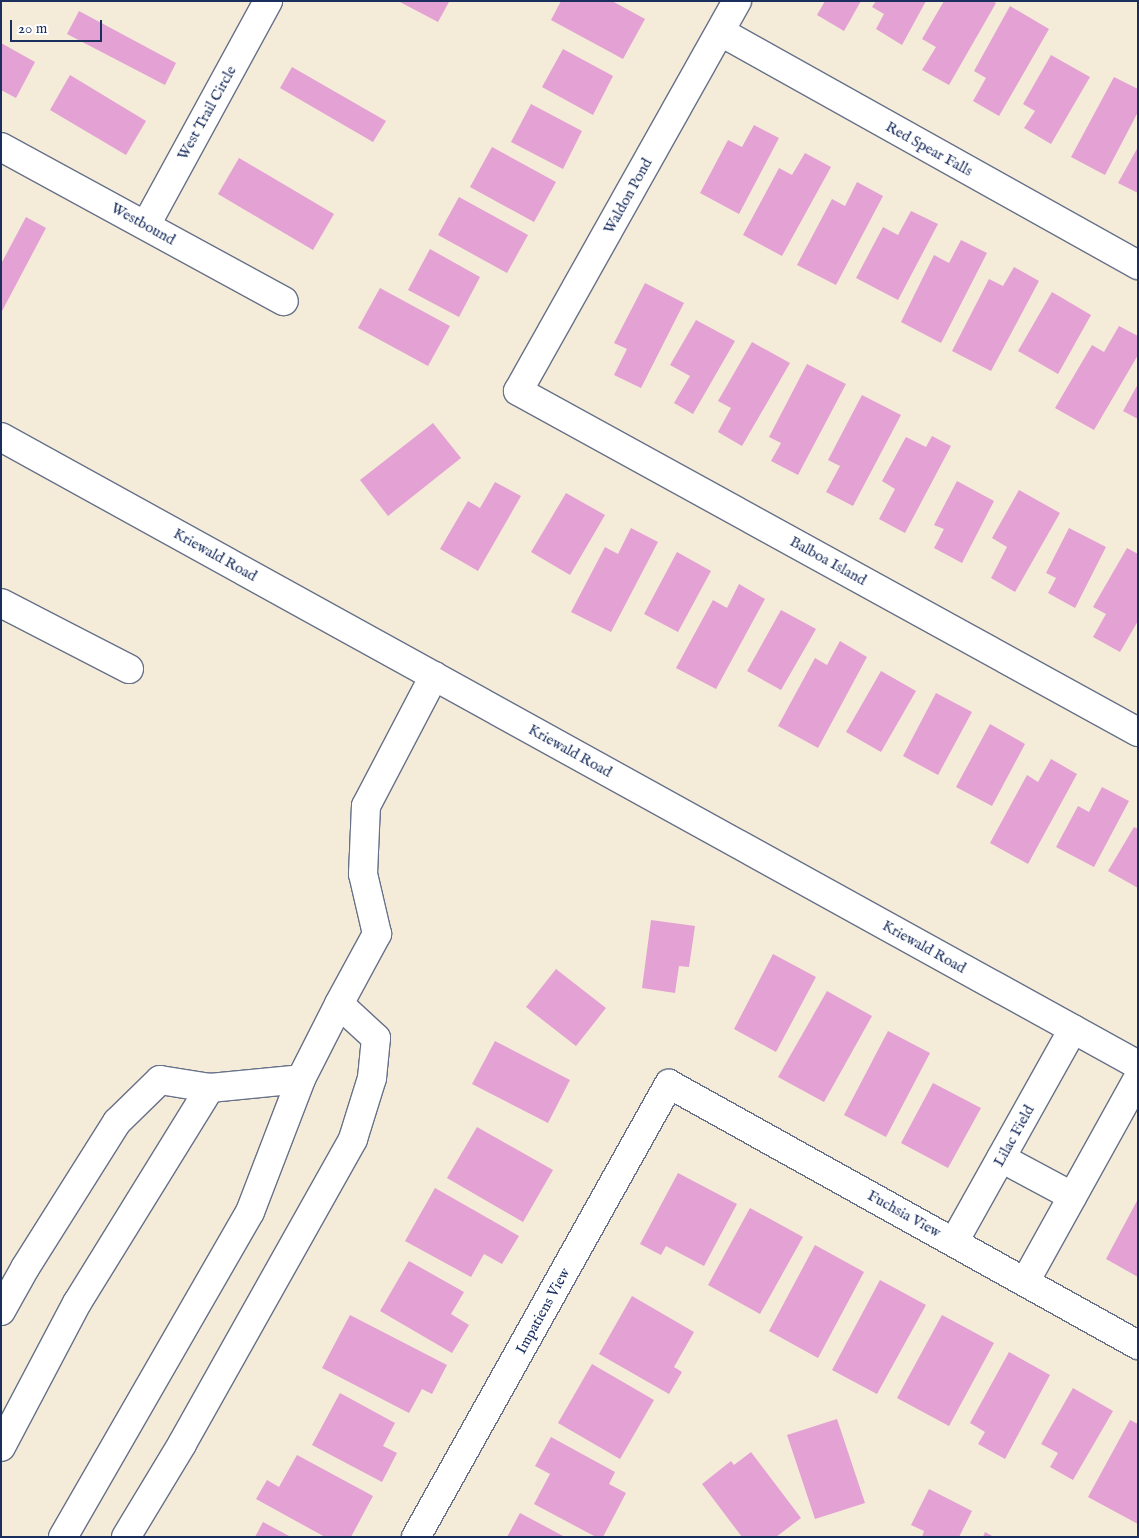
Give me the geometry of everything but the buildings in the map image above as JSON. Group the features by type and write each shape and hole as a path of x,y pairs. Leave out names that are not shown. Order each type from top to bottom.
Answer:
{"street":[{"name":"West Trail Circle","path":"146,226 268,1"},
{"name":"Waldon Pond","path":"518,391 737,1"},
{"name":"Red Spear Falls","path":"721,32 1138,265"},
{"name":"Westbound","path":"1,147 284,301"},
{"name":"Balboa Island","path":"518,391 1138,732"},
{"name":"Kriewald Road","path":"2,440 1138,1065"},
{"path":"1,603 130,669"},
{"path":"63,1537 250,1212 301,1079 377,934 363,874 366,806 415,709 434,676"},
{"path":"126,1537 182,1444 353,1140 372,1078 376,1038 339,1004"},
{"name":"Lilac Field","path":"954,1242 1073,1029"},
{"path":"1025,1282 1138,1078"},
{"path":"1,1311 25,1268 117,1122 160,1080 210,1088 301,1079"},
{"name":"Fuchsia View","path":"670,1084 1138,1344"},
{"name":"Impatiens View","path":"416,1537 670,1084"},
{"path":"1,1447 77,1303 210,1088"},
{"path":"1001,1158 1072,1196"}]}
